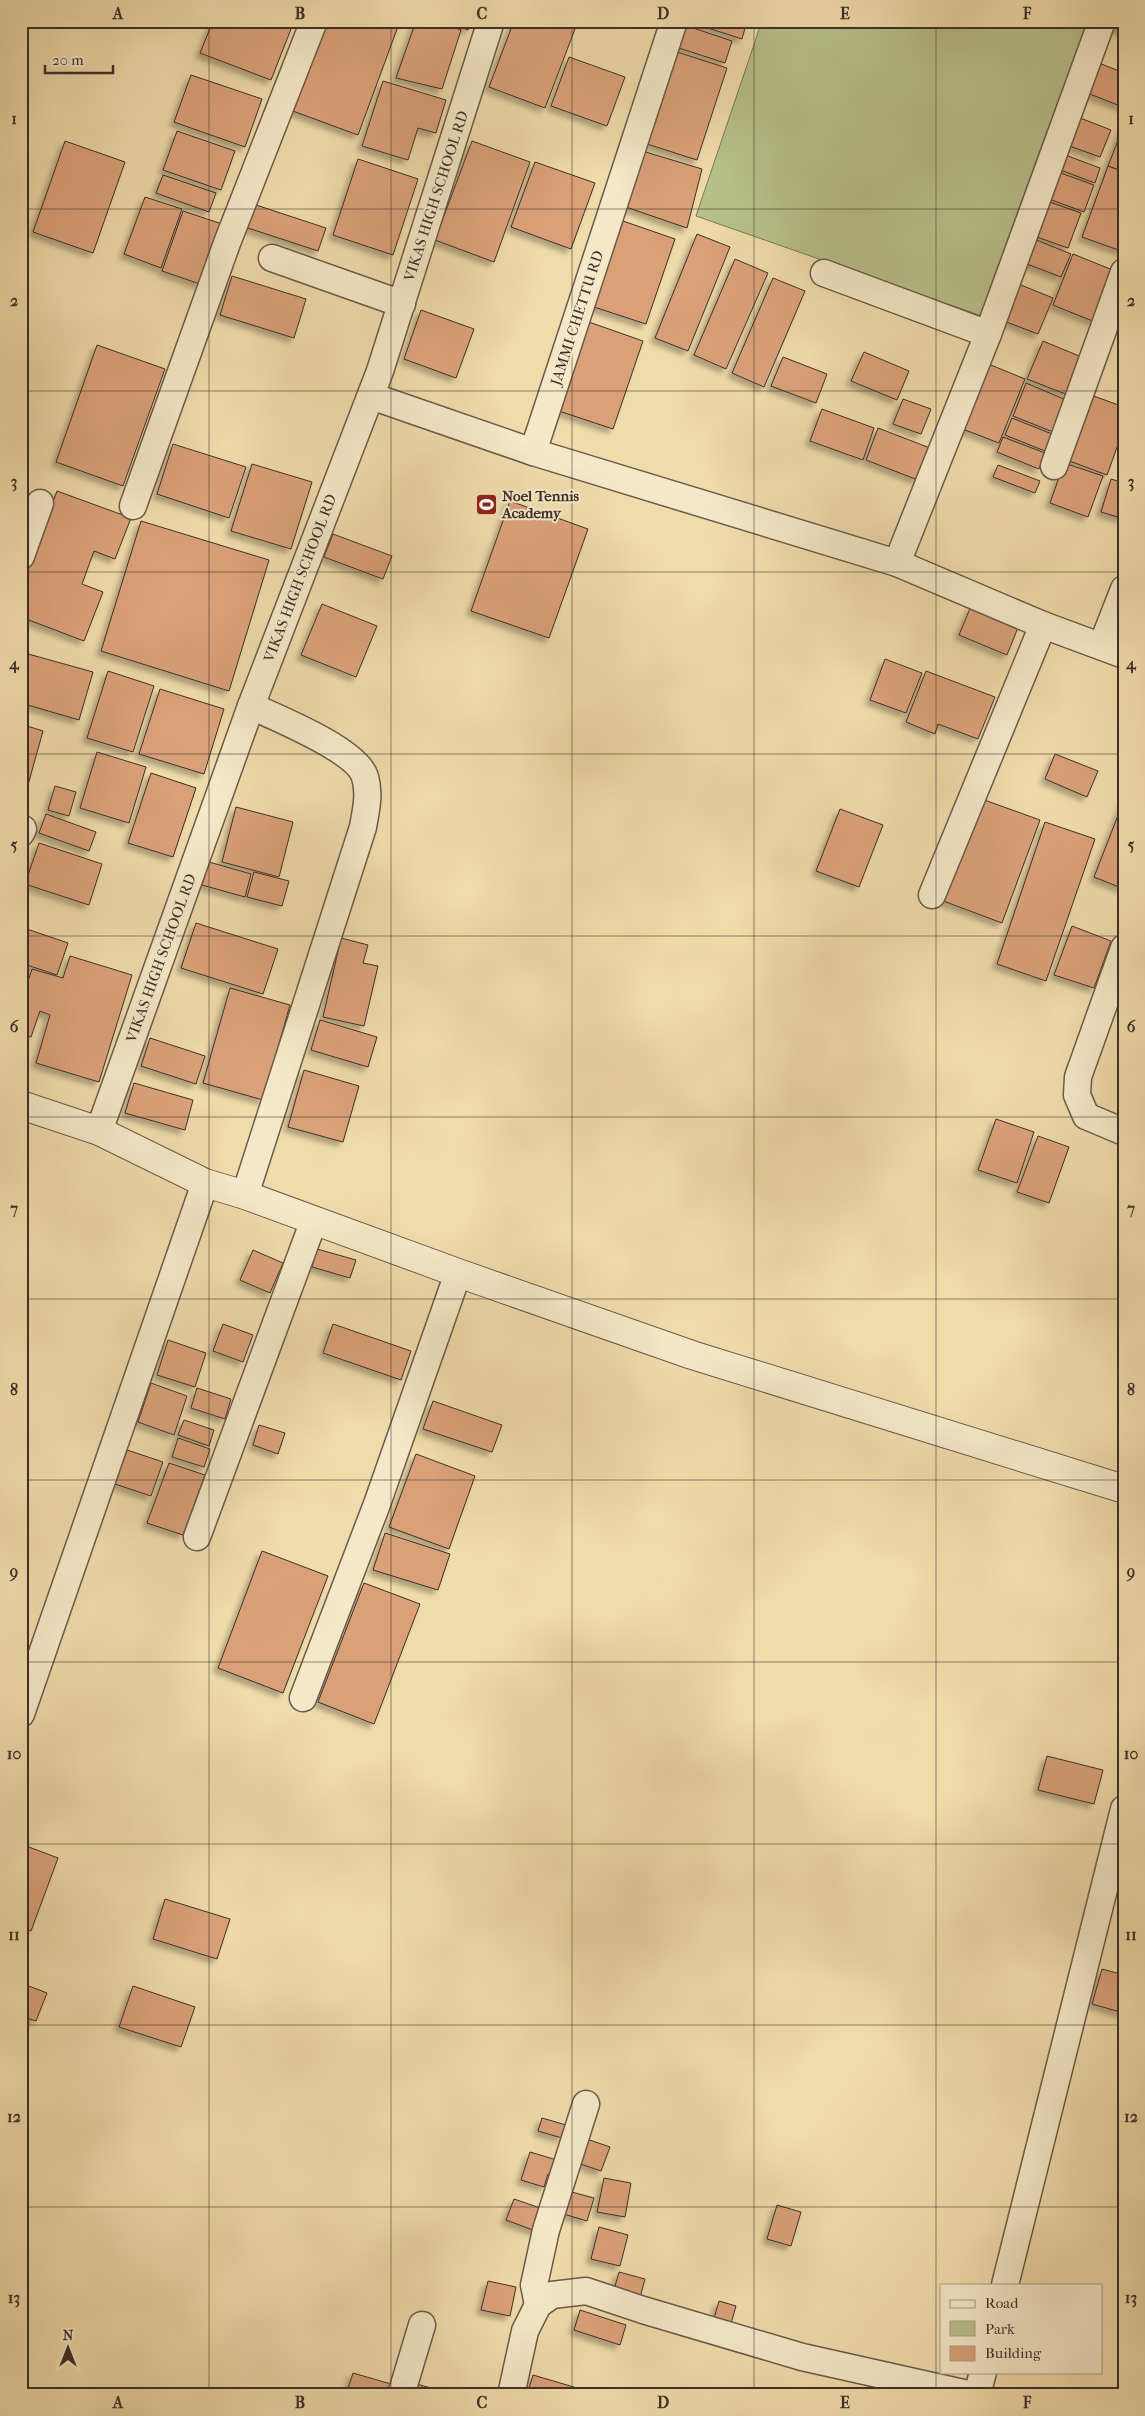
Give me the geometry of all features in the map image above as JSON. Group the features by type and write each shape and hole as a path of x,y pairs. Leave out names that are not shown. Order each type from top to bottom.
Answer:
{"street":[{"path":"133,506 227,243 314,21"},
{"name":"VIKAS HIGH SCHOOL RD","path":"99,1131 251,706 370,396 402,304 491,21"},
{"name":"JAMMI CHETTU RD","path":"533,452 674,21"},
{"path":"897,563 988,334 1102,21"},
{"path":"272,258 402,304"},
{"path":"1054,466 1124,272"},
{"path":"824,273 988,334"},
{"path":"370,396 533,452 897,563 1043,625 1113,650 1124,589"},
{"path":"21,556 40,503"},
{"path":"932,896 1043,625"},
{"path":"245,1195 363,827 368,802 364,776 353,760 321,740 251,706"},
{"path":"1124,948 1078,1077 1077,1095 1086,1116 1124,1132"},
{"path":"21,1105 99,1131 205,1183 245,1195 458,1273 692,1355 1124,1489"},
{"path":"21,1714 205,1183"},
{"path":"197,1537 314,1220"},
{"path":"303,1698 377,1504 458,1273"},
{"path":"1005,2284 1124,1809"},
{"path":"538,2305 534,2285 546,2230 586,2104"},
{"path":"511,2395 525,2331 538,2305 552,2295 586,2291 643,2310 802,2357 972,2395"},
{"path":"401,2395 422,2325"},
{"path":"977,2395 982,2374"}],"green space":[{"path":"762,21 1088,21 982,316 696,216"}],"building":[{"path":"213,21 271,21 291,29 271,80 200,53"},
{"path":"323,21 400,21 358,135 290,110"},
{"path":"416,21 435,21 461,30 442,89 396,78"},
{"path":"446,21 472,21 468,30"},
{"path":"514,21 578,21 545,108 489,87"},
{"path":"686,21 747,21 742,39"},
{"path":"1111,21 1124,21 1124,32 1109,26"},
{"path":"684,25 732,41 725,63 676,47"},
{"path":"677,52 727,68 697,160 647,144"},
{"path":"569,57 625,77 607,126 551,106"},
{"path":"1094,61 1124,73 1123,107 1082,91"},
{"path":"191,75 262,99 245,147 174,122"},
{"path":"383,81 446,100 436,133 418,128 408,160 362,146"},
{"path":"1075,116 1111,130 1100,157 1064,144"},
{"path":"1124,126 1124,146 1117,143"},
{"path":"177,131 235,151 221,190 163,170"},
{"path":"65,141 125,162 93,253 33,232"},
{"path":"472,141 530,162 494,262 435,240"},
{"path":"1117,143 1124,146 1124,172 1108,166"},
{"path":"639,150 702,169 687,228 620,205"},
{"path":"1060,153 1100,168 1095,183 1055,168"},
{"path":"358,159 418,179 393,255 333,235"},
{"path":"535,162 595,183 571,249 511,227"},
{"path":"1108,166 1124,172 1124,252 1082,237"},
{"path":"1055,171 1094,185 1084,212 1044,197"},
{"path":"163,175 216,193 209,212 156,193"},
{"path":"145,197 182,209 161,268 124,254"},
{"path":"1044,200 1081,213 1068,248 1031,235"},
{"path":"253,204 326,228 318,251 245,227"},
{"path":"183,211 222,224 200,284 162,271"},
{"path":"623,221 675,239 646,324 594,307"},
{"path":"697,234 730,247 688,351 655,338"},
{"path":"1029,237 1071,254 1061,277 1019,261"},
{"path":"1073,254 1115,271 1095,322 1053,305"},
{"path":"735,259 768,273 726,369 694,355"},
{"path":"232,276 306,299 294,338 220,315"},
{"path":"773,278 805,291 764,387 732,373"},
{"path":"1011,281 1053,298 1038,334 996,318"},
{"path":"421,310 474,329 456,378 404,359"},
{"path":"586,321 643,341 613,429 556,410"},
{"path":"1043,341 1084,358 1068,395 1027,379"},
{"path":"97,345 165,369 123,486 56,462"},
{"path":"864,352 909,371 897,400 851,381"},
{"path":"783,357 827,374 816,403 771,386"},
{"path":"986,363 1025,379 999,443 960,428"},
{"path":"1026,383 1066,400 1053,432 1013,416"},
{"path":"1088,394 1124,407 1124,428 1107,475 1064,459"},
{"path":"903,399 931,409 921,434 893,424"},
{"path":"822,409 874,428 863,460 810,441"},
{"path":"1012,418 1052,434 1045,451 1005,435"},
{"path":"878,428 930,448 918,480 866,460"},
{"path":"1003,437 1045,453 1039,469 997,452"},
{"path":"173,444 246,467 229,518 157,494"},
{"path":"1064,463 1103,476 1088,517 1050,503"},
{"path":"252,464 312,482 291,549 231,531"},
{"path":"998,465 1040,481 1035,493 993,477"},
{"path":"1111,479 1124,483 1124,519 1101,512"},
{"path":"57,491 131,518 115,559 94,551 82,584 103,592 84,641 21,617 21,586"},
{"path":"510,501 588,529 549,638 471,611"},
{"path":"141,521 269,560 229,691 101,651"},
{"path":"333,534 392,556 383,579 324,557"},
{"path":"322,604 377,626 356,677 301,655"},
{"path":"971,606 1019,625 1007,655 959,635"},
{"path":"21,652 93,672 79,720 21,703"},
{"path":"885,659 922,673 906,713 870,700"},
{"path":"108,671 154,686 133,752 87,738"},
{"path":"926,671 995,697 978,739 938,724 935,734 906,722"},
{"path":"160,689 224,709 204,774 139,754"},
{"path":"21,724 43,731 26,792 21,791"},
{"path":"97,752 146,767 129,823 80,808"},
{"path":"1055,754 1098,771 1087,797 1045,779"},
{"path":"151,773 196,788 173,857 128,843"},
{"path":"55,786 76,792 69,816 48,810"},
{"path":"976,797 1040,820 1002,923 938,899"},
{"path":"1124,800 1124,889 1094,877"},
{"path":"236,807 293,822 279,877 222,862"},
{"path":"840,809 883,825 859,887 816,871"},
{"path":"46,814 96,832 89,851 39,833"},
{"path":"1045,822 1095,839 1046,981 997,964"},
{"path":"39,843 102,864 89,905 25,884"},
{"path":"209,862 251,874 245,897 202,885"},
{"path":"254,872 289,881 282,906 247,897"},
{"path":"196,923 278,949 263,994 181,968"},
{"path":"1072,926 1111,941 1094,988 1054,975"},
{"path":"21,927 68,943 57,975 21,963"},
{"path":"341,938 368,945 363,963 378,966 364,1026 323,1017"},
{"path":"70,956 132,975 99,1082 36,1063 50,1015 40,1011 31,1037 21,1034 21,1002 32,969 63,978"},
{"path":"230,988 290,1005 263,1100 203,1083"},
{"path":"320,1020 377,1037 368,1067 311,1050"},
{"path":"150,1038 205,1056 196,1084 141,1066"},
{"path":"304,1070 359,1086 343,1142 288,1127"},
{"path":"134,1083 193,1100 185,1130 125,1113"},
{"path":"996,1119 1034,1132 1017,1183 978,1170"},
{"path":"1038,1136 1069,1147 1049,1203 1017,1192"},
{"path":"317,1249 356,1260 350,1278 312,1267"},
{"path":"253,1250 283,1263 270,1293 240,1280"},
{"path":"223,1324 253,1335 243,1362 213,1351"},
{"path":"333,1324 411,1351 401,1380 323,1353"},
{"path":"168,1340 206,1353 195,1387 157,1375"},
{"path":"151,1383 187,1396 174,1435 138,1422"},
{"path":"197,1388 231,1399 225,1419 191,1408"},
{"path":"433,1401 502,1425 492,1452 423,1429"},
{"path":"184,1420 214,1430 209,1446 178,1435"},
{"path":"259,1425 285,1433 278,1454 253,1445"},
{"path":"178,1438 210,1449 204,1467 172,1457"},
{"path":"127,1450 163,1462 151,1496 115,1484"},
{"path":"416,1454 475,1476 449,1549 389,1527"},
{"path":"169,1463 205,1475 183,1535 147,1523"},
{"path":"385,1533 450,1554 438,1590 373,1570"},
{"path":"262,1551 328,1576 283,1693 218,1668"},
{"path":"364,1583 420,1604 374,1724 318,1702"},
{"path":"1047,1756 1103,1770 1094,1804 1038,1790"},
{"path":"21,1844 58,1858 31,1931 21,1927"},
{"path":"165,1899 230,1919 217,1959 153,1939"},
{"path":"1102,1969 1124,1975 1124,2013 1092,2004"},
{"path":"21,1983 47,1993 36,2021 21,2016"},
{"path":"133,1986 195,2007 181,2047 119,2027"},
{"path":"542,2118 566,2125 562,2138 538,2131"},
{"path":"581,2137 610,2147 601,2171 572,2161"},
{"path":"530,2152 560,2161 555,2177 548,2174 544,2187 521,2180"},
{"path":"604,2178 631,2183 625,2217 597,2212"},
{"path":"564,2190 594,2198 587,2221 557,2212"},
{"path":"514,2199 546,2210 538,2232 506,2220"},
{"path":"777,2205 801,2212 791,2246 767,2239"},
{"path":"599,2227 628,2235 620,2266 591,2259"},
{"path":"619,2272 645,2279 638,2305 612,2297"},
{"path":"488,2281 516,2287 510,2316 481,2310"},
{"path":"719,2301 736,2306 730,2327 713,2322"},
{"path":"580,2310 626,2325 620,2345 574,2330"},
{"path":"353,2373 391,2384 388,2395 346,2395"},
{"path":"533,2375 601,2395 527,2395"},
{"path":"412,2383 447,2392 446,2395 408,2395"}],"place":[{"name":"Noel Tennis Academy","path":"486,505"}]}
